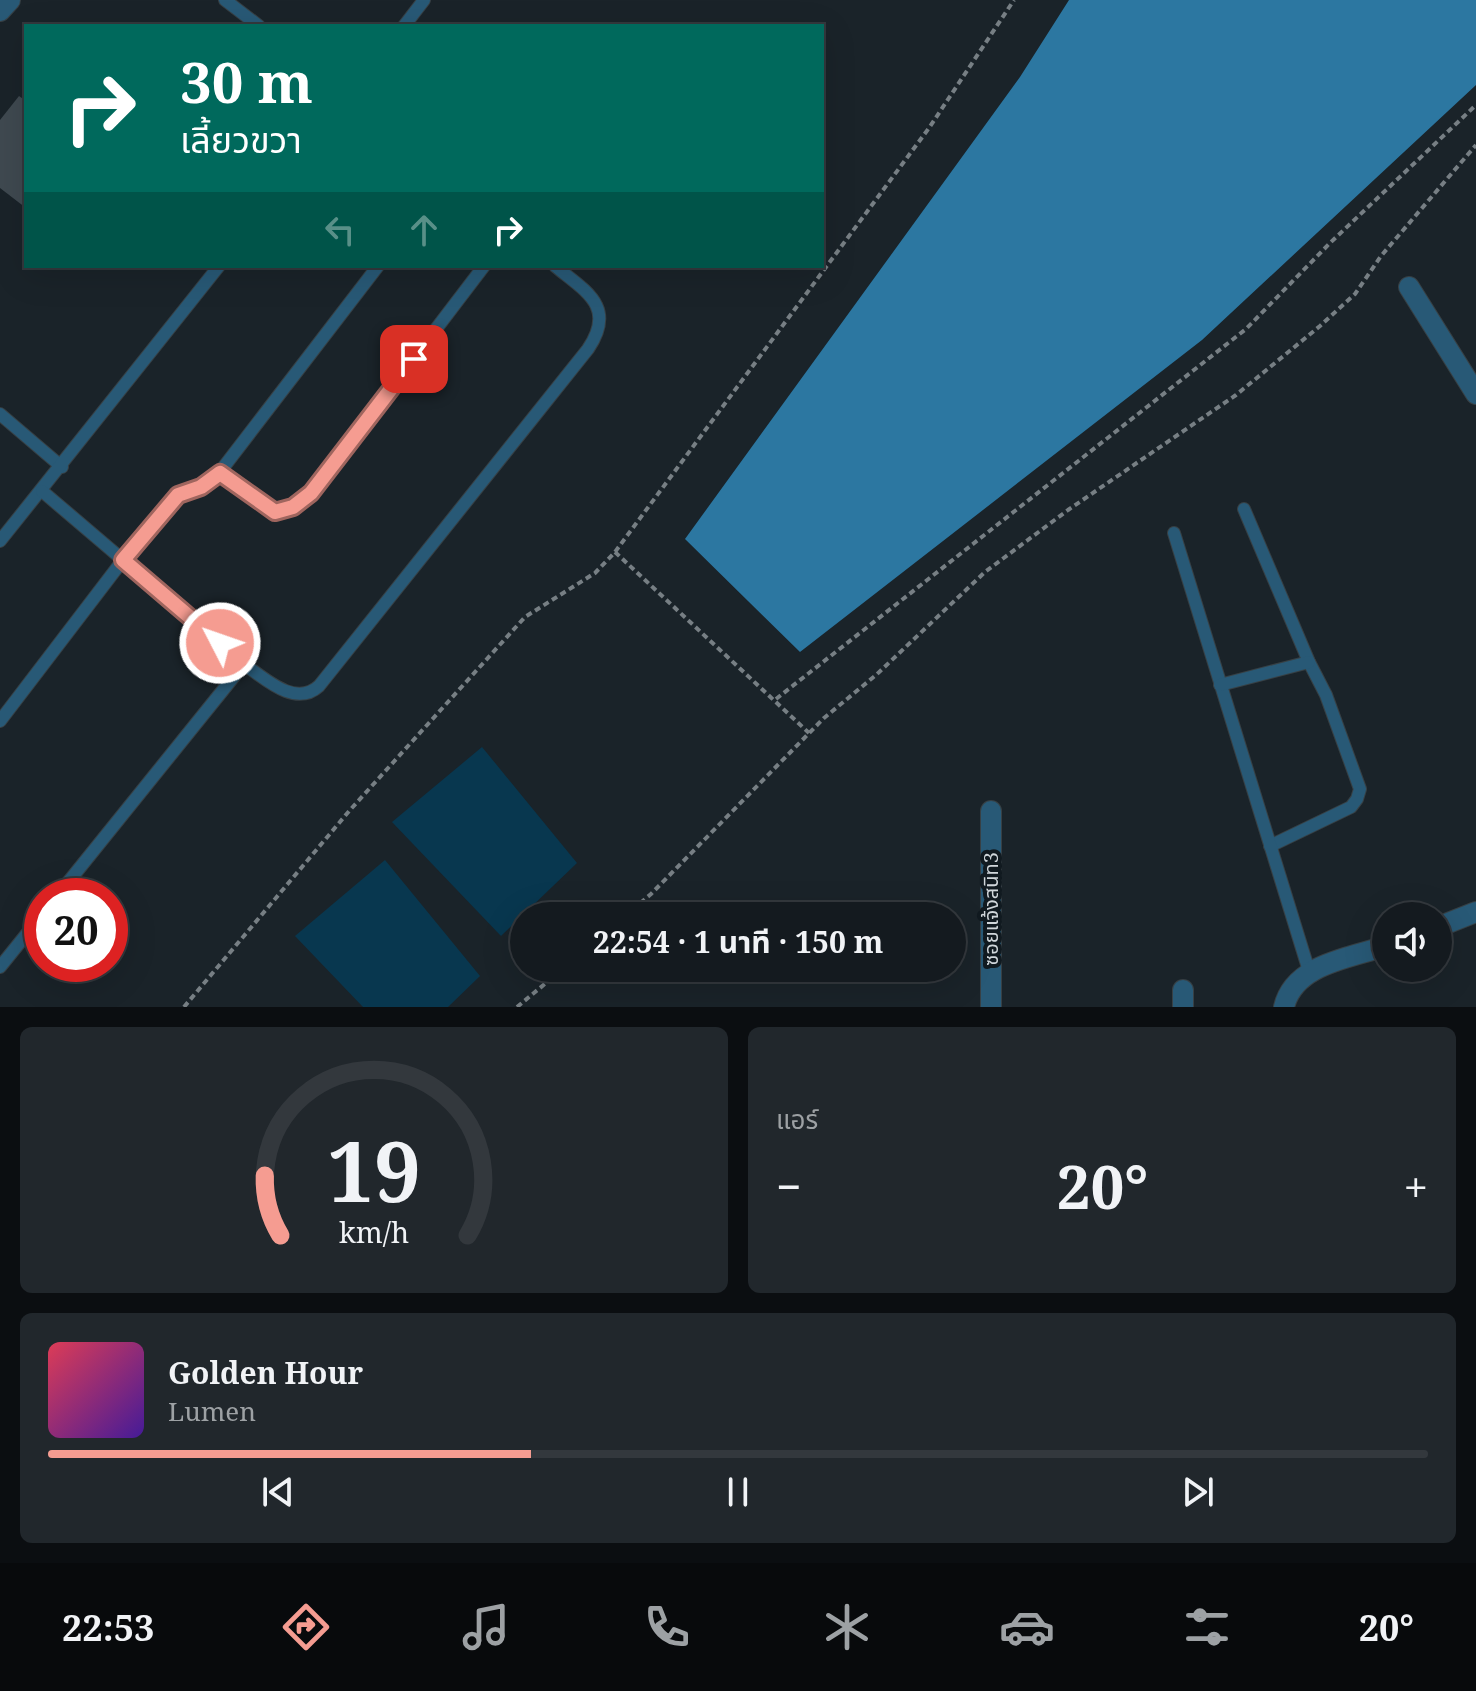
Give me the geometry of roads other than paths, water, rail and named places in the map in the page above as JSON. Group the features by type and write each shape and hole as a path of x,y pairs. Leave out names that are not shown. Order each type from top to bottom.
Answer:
{"street":[{"path":"0,11 10,0"},
{"path":"1409,287 1476,394"},
{"name":"ซอยแจ้งสนิท3","path":"991,811 991,1007"},
{"path":"1452,921 1476,912"},
{"path":"1284,1007 1288,993 1309,971 1372,951"}],"lane":[{"path":"225,0 256,24"},
{"path":"406,24 424,0"},
{"path":"0,541 217,268"},
{"path":"0,721 123,560 178,495 201,487 220,473 376,268"},
{"path":"220,473 275,512 304,501 338,461 483,268"},
{"path":"42,491 244,664 281,690 305,694 319,686 596,338 599,307 595,299 557,268"},
{"path":"0,414 62,467"},
{"path":"1244,509 1326,695 1360,789 1351,807 1270,846"},
{"path":"1174,533 1309,971"},
{"path":"1220,685 1309,662"},
{"path":"72,878 244,664"},
{"path":"0,967 24,937"}]}
